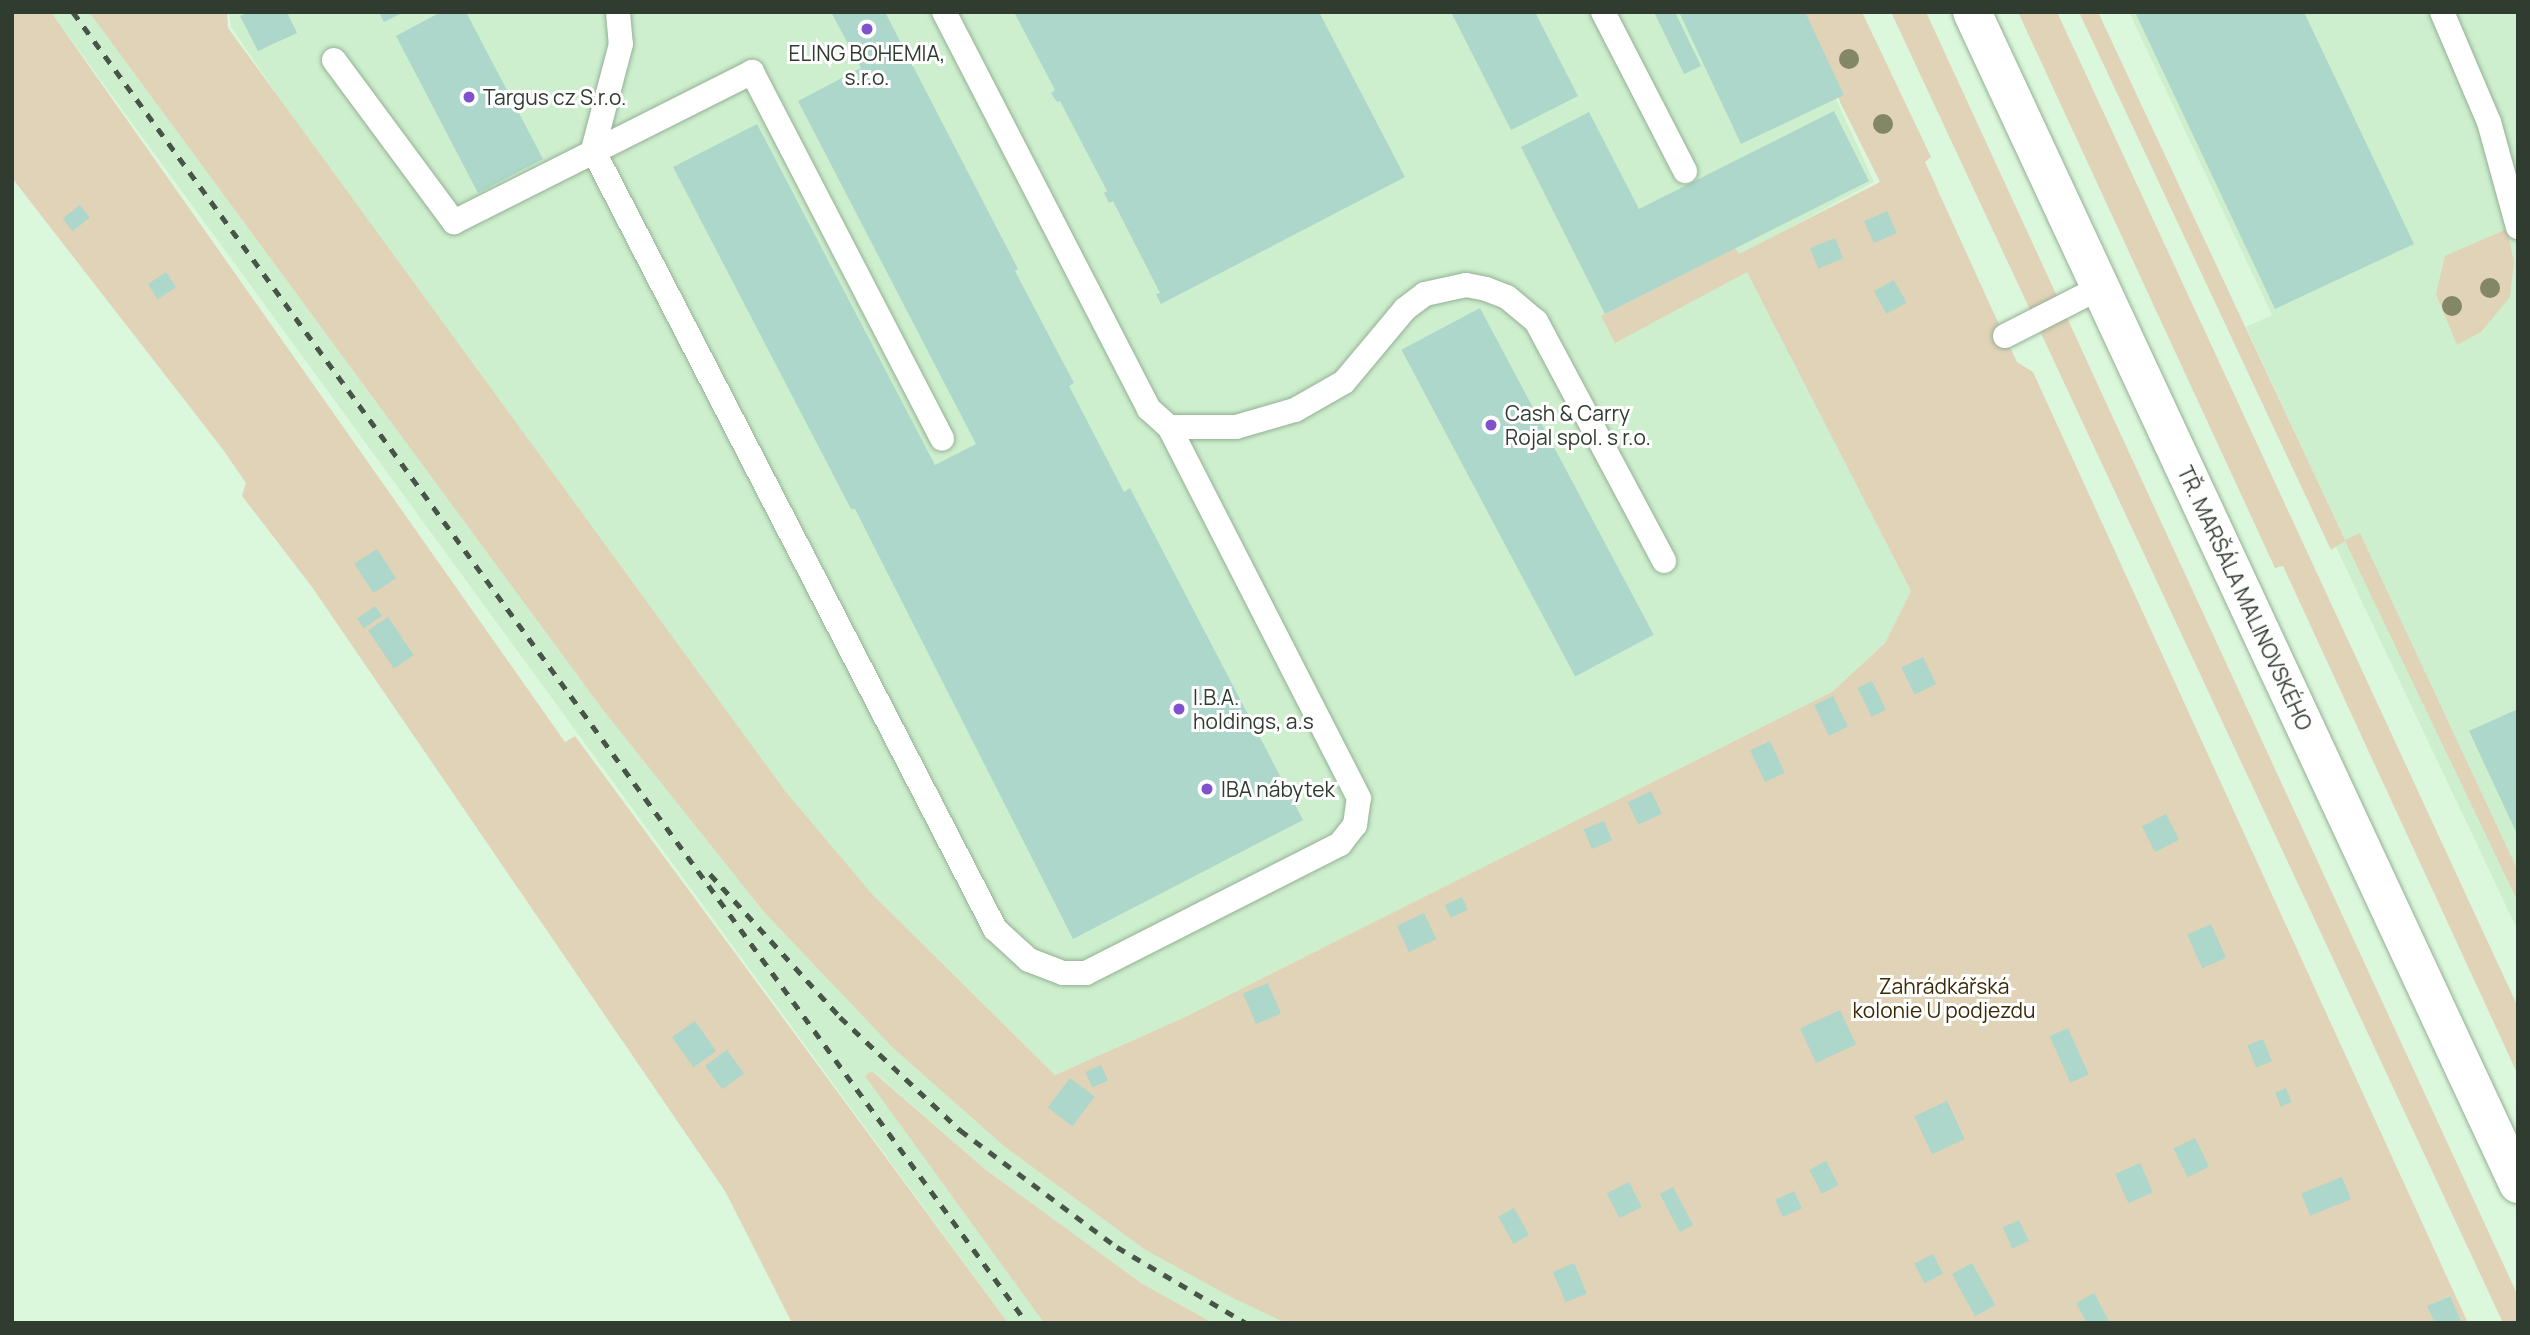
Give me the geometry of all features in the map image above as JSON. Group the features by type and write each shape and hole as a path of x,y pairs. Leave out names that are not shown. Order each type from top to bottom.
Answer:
{"main road":[{"name":"TŘ. MARŠÁLA MALINOVSKÉHO","path":"1972,12 2518,1184"}],"lane":[{"path":"618,12 621,44 593,150 995,929 1014,951 1063,973 1097,970 1332,849 1349,836 1358,811 1354,784 1169,427 1149,409 944,12"},
{"path":"1603,12 1685,172"},
{"path":"2442,12 2488,122 2518,227"},
{"path":"334,60 454,222 752,72 942,439"},
{"path":"1169,427 1236,427 1295,410 1344,382 1405,309 1425,294 1465,285 1486,289 1507,297 1536,321 1664,561"},
{"path":"2005,336 2101,287"}],"shaded area":[{"path":"51,12 89,12 603,710 764,912 893,1048 1005,1147 1144,1249 1286,1323 1213,1323 1141,1283 986,1170 873,1071 866,1076 1044,1323 1008,1323"},
{"path":"229,12 1796,12 1874,182 1739,255 1911,591 1885,643 1832,692 1181,1019 1055,1075 872,894 783,790 290,114 231,27"},
{"path":"2129,12 2518,12 2518,931 2336,547 2345,541 2246,327 2272,315"}],"green space":[{"path":"12,12 51,12 565,742 575,736 1008,1323 792,1323 725,1191 312,587 242,496 246,483 12,178"},
{"name":"Zahrádkářská kolonie U podjezdu","path":"89,12 227,12 228,28 785,791 872,894 1055,1075 1181,1019 1832,692 1885,643 1911,591 1747,272 1615,343 1601,316 1735,248 1739,254 1880,182 1840,102 1805,12 1862,12 1931,157 1925,162 1991,307 2017,362 2033,372 2468,1323 2462,1323 2449,1296 2428,1306 2435,1323 1286,1323 1231,1297 1144,1249 1005,1147 893,1048 764,912 603,710"},
{"path":"1891,12 1926,12 2518,1296 2518,1323 2503,1323"},
{"path":"2018,12 2057,12 2518,1007 2518,1075 2283,566 2275,568"},
{"path":"2079,12 2098,12 2345,540 2360,533 2518,871 2518,902 2345,541 2331,550"},
{"path":"2507,229 2514,262 2510,297 2481,332 2457,345 2436,294 2445,256"},
{"path":"872,1071 986,1170 1141,1283 1213,1323 1044,1323 865,1076"}],"building":[{"path":"248,12 287,12 297,33 258,51 240,16"},
{"path":"379,12 404,12 384,22"},
{"name":"Targus cz S.r.o.","path":"441,12 466,12 543,159 478,193 396,36"},
{"path":"831,12 885,12 1018,269 1015,271 1074,383 1069,386 1124,492 1130,488 1303,820 1073,939 855,509 851,509 673,167 757,124 935,465 976,444 798,101 861,68"},
{"path":"1014,12 1319,12 1405,177 1161,304 1156,294 1160,293 1113,201 1109,203 1104,193 1107,191 1060,101 1057,102 1051,93 1055,90"},
{"path":"1451,12 1535,12 1578,96 1511,130"},
{"path":"1654,12 1675,12 1701,66 1684,74"},
{"path":"1679,12 1805,12 1844,95 1741,144"},
{"path":"2135,12 2304,12 2414,244 2275,309"},
{"path":"1834,111 1869,181 1605,314 1521,147 1589,112 1639,209"},
{"path":"80,205 90,218 73,231 63,219"},
{"path":"1887,211 1897,233 1874,243 1864,221"},
{"path":"1835,238 1843,258 1818,269 1810,248"},
{"path":"166,272 176,287 158,299 148,284"},
{"path":"1894,280 1907,303 1886,314 1874,291"},
{"name":"Cash & Carry Rojal spol. s r.o.","path":"1480,308 1654,635 1575,676 1401,350"},
{"path":"377,549 396,578 373,593 354,564"},
{"path":"375,606 382,616 364,628 357,619"},
{"path":"388,617 414,655 394,669 368,630"},
{"path":"1923,657 1936,684 1915,694 1901,668"},
{"path":"1872,681 1886,710 1872,717 1858,688"},
{"path":"1833,696 1848,727 1829,736 1814,705"},
{"path":"2518,709 2518,836 2469,731"},
{"path":"1770,741 1785,773 1765,782 1750,750"},
{"path":"1651,791 1662,813 1639,825 1628,802"},
{"path":"2166,814 2179,840 2155,852 2142,826"},
{"path":"1604,821 1612,840 1592,849 1584,830"},
{"path":"1462,897 1468,910 1451,918 1445,905"},
{"path":"1424,913 1436,939 1409,952 1397,926"},
{"path":"2211,924 2226,958 2202,968 2187,935"},
{"path":"1268,983 1281,1013 1256,1024 1243,994"},
{"path":"1840,1010 1856,1044 1816,1063 1800,1029"},
{"path":"695,1021 716,1051 693,1067 672,1037"},
{"path":"2068,1028 2089,1075 2070,1083 2050,1036"},
{"path":"2263,1039 2272,1061 2256,1068 2247,1045"},
{"path":"727,1050 744,1073 722,1089 705,1066"},
{"path":"1101,1065 1108,1081 1092,1087 1085,1072"},
{"path":"1070,1078 1095,1097 1072,1126 1048,1108"},
{"path":"2286,1088 2292,1102 2281,1106 2275,1093"},
{"path":"1947,1101 1965,1139 1932,1154 1914,1116"},
{"path":"2195,1138 2209,1167 2187,1177 2173,1149"},
{"path":"1826,1161 1839,1185 1822,1194 1809,1170"},
{"path":"2140,1163 2153,1192 2128,1203 2115,1174"},
{"path":"2342,1177 2351,1199 2310,1216 2301,1193"},
{"path":"1629,1182 1642,1207 1619,1218 1607,1193"},
{"path":"1673,1187 1693,1225 1680,1232 1660,1194"},
{"path":"1794,1191 1802,1208 1783,1217 1775,1200"},
{"path":"1514,1208 1529,1235 1513,1244 1498,1217"},
{"path":"2019,1220 2029,1241 2012,1248 2003,1228"},
{"path":"1933,1254 1943,1274 1924,1283 1914,1264"},
{"path":"1574,1263 1587,1293 1566,1302 1553,1272"},
{"path":"1972,1263 1995,1305 1975,1316 1952,1274"},
{"path":"2094,1293 2110,1323 2087,1323 2076,1303"},
{"path":"2450,1296 2462,1323 2435,1323 2427,1306"}],"railway":[{"path":"73,12 1027,1323"},
{"path":"710,874 840,1017 960,1130 1117,1247 1246,1323"}],"place":[{"name":"ELING BOHEMIA, s.r.o.","path":"867,29"},
{"name":"Targus cz S.r.o.","path":"469,97"},
{"name":"Cash & Carry Rojal spol. s r.o.","path":"1491,425"},
{"name":"I.B.A. holdings, a.s","path":"1179,709"},
{"name":"IBA nábytek","path":"1207,789"}]}
